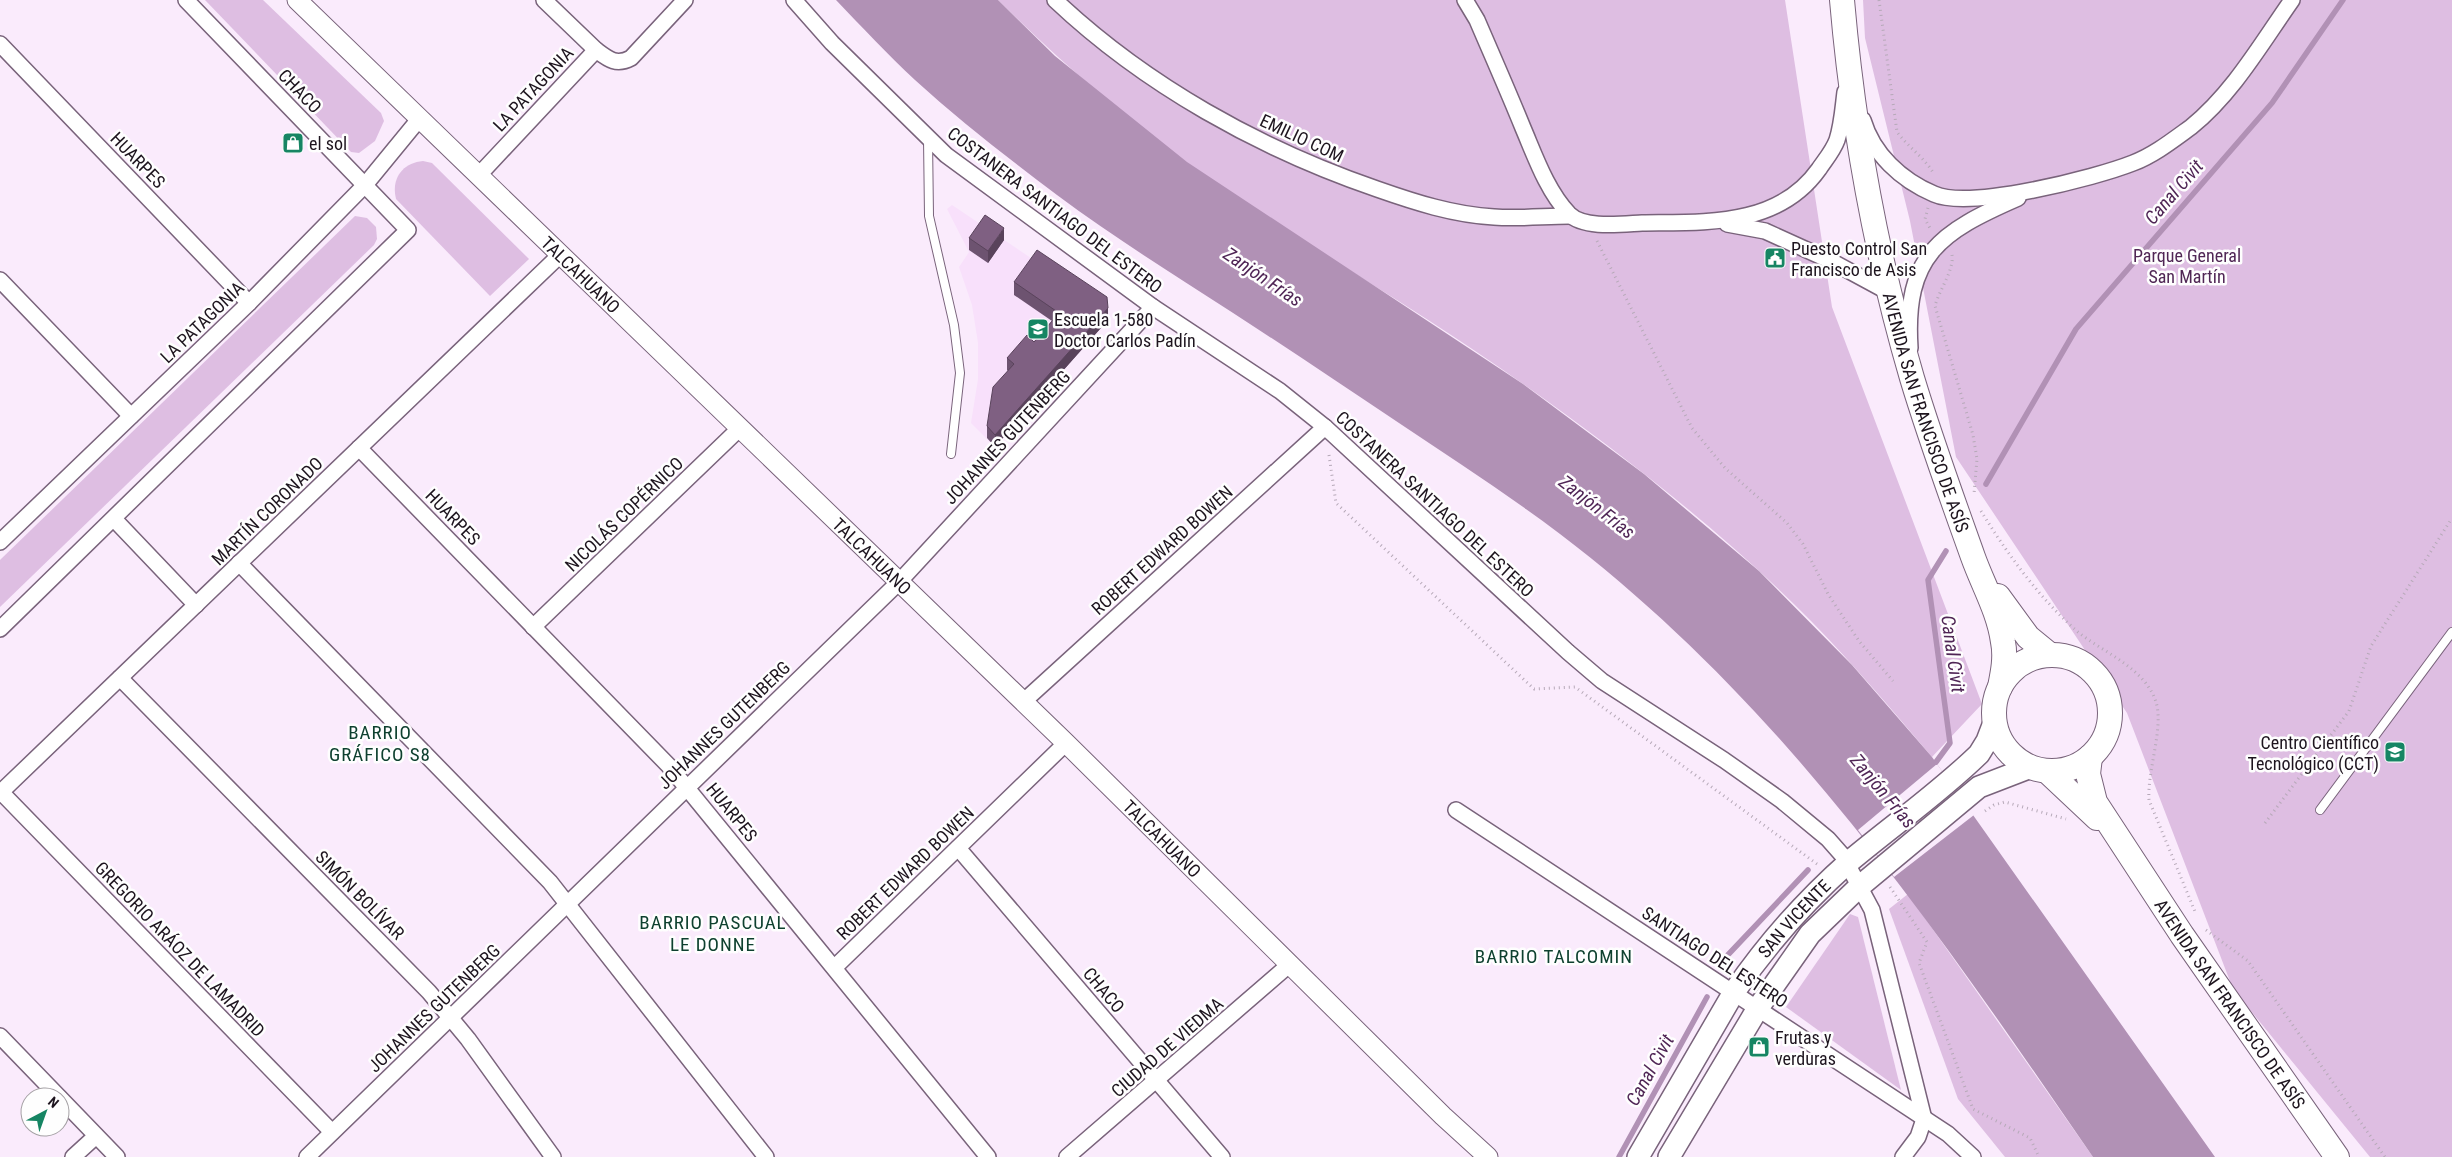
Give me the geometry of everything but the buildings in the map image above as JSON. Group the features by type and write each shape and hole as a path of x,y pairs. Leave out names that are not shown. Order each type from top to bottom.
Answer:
{"main road":[{"name":"AVENIDA SAN FRANCISCO DE ASÍS","path":"1842,0 1848,70 1863,168 1890,293 1912,378 1972,509 1974,558 1998,618 2003,642 2004,660 2000,687 1995,703 1995,720 1998,735 2006,748 2018,759 2039,769 2077,796 2126,848"},
{"name":"AVENIDA SAN FRANCISCO DE ASÍS","path":"1974,558 2012,617 2028,637 2050,655"},
{"name":"AVENIDA SAN FRANCISCO DE ASÍS","path":"2000,687 2009,674 2021,664 2035,658 2050,655 2068,657 2084,665 2097,676 2106,692 2110,709 2108,727 2102,743 2090,757 2078,765 2064,770 2039,769"},
{"name":"SAN VICENTE","path":"1638,1157 1734,992 1774,939 1848,863 1949,781 1979,754 1987,741 1995,720"},
{"name":"AVENIDA SAN FRANCISCO DE ASÍS","path":"2090,757 2088,774 2095,802 2171,918 2337,1157"},
{"name":"SAN VICENTE","path":"1669,1157 1758,1008 1810,934 1860,886 1891,873 1963,800 1987,783 2039,769"}],"street":[{"name":"CHACO","path":"114,519 408,230 186,0"},
{"name":"TALCAHUANO","path":"297,0 1024,702 1444,1116 1488,1157"},
{"path":"544,0 596,50"},
{"name":"LA PATAGONIA","path":"478,176 596,50 610,61 622,63 631,58 684,0"},
{"name":"COSTANERA SANTIAGO DEL ESTERO","path":"794,0 832,43 946,155 1154,307 1280,391 1325,427 1595,675 1782,802 1828,839 1848,863 1872,910 1924,1119"},
{"name":"EMILIO COM","path":"1055,0 1122,56 1176,93 1270,146 1346,179 1420,204 1494,217 1570,216 1592,224 1713,222"},
{"path":"1465,0 1477,20 1538,162 1556,198 1570,216"},
{"path":"1912,378 1910,335 1916,281 1925,259 1948,233 1982,213 2036,190 2134,162 2166,145 2212,108 2230,88 2292,0"},
{"name":"HUARPES","path":"0,44 249,302"},
{"path":"1848,70 1866,128 1876,150 1891,167 1907,178 1935,195 1963,198 2036,190"},
{"path":"1713,222 1746,217 1779,205 1797,193 1813,177 1836,141 1841,122 1848,70"},
{"name":"LA PATAGONIA","path":"3,532 131,416 249,302 365,185 420,118"},
{"path":"1713,222 1765,231 1828,260 1890,293"},
{"name":"MARTÍN CORONADO","path":"0,792 560,255"},
{"path":"0,280 131,416"},
{"name":"JOHANNES GUTENBERG","path":"307,1157 899,582 1154,307"},
{"name":"ROBERT EDWARD BOWEN","path":"1024,702 1325,427"},
{"name":"NICOLÁS COPÉRNICO","path":"533,626 740,428"},
{"name":"HUARPES","path":"359,448 669,766 835,967 988,1157"},
{"path":"0,629 114,519 196,605"},
{"path":"239,563 543,875 568,903 766,1157"},
{"name":"SIMÓN BOLÍVAR","path":"120,678 451,1017 553,1157"},
{"name":"ROBERT EDWARD BOWEN","path":"835,967 1066,743"},
{"name":"GREGORIO ARÁOZ DE LAMADRID","path":"0,792 332,1132"},
{"name":"SANTIAGO DEL ESTERO","path":"1456,810 1959,1142 1973,1157"},
{"name":"CHACO","path":"958,848 1222,1157"},
{"name":"CIUDAD DE VIEDMA","path":"1068,1157 1290,964"},
{"path":"0,1036 50,1087"},
{"path":"70,1108 117,1157"},
{"name":"TALCAHUANO","path":"1444,1116 1479,1157"},
{"path":"1903,1157 1918,1137 1924,1119"},
{"path":"73,1157 96,1136"}],"lane":[{"path":"928,139 929,216 954,325 960,373 951,454"},
{"path":"2320,810 2452,632"}],"path":[{"path":"1588,222 1692,428 1725,468 1787,523 1803,544 1828,594 1859,641 1893,681"},
{"path":"1325,427 1336,503 1534,689 1574,687 1818,865 1826,872 1830,881"},
{"path":"1972,509 2038,591 2079,632 2129,667 2146,685 2156,703 2157,728 2148,784 2149,800 2199,922"},
{"path":"2265,823 2349,711 2371,646 2452,518"},
{"path":"1980,815 1994,805 2005,802 2069,820"},
{"path":"1872,910 1890,887 1891,873"},
{"path":"1890,887 1927,942 1919,963 1973,1109 2030,1138 2039,1157"},
{"path":"2171,918 2192,904"},
{"path":"2203,928 2248,961 2385,1157"}],"shaded area":[{"name":"Escuela 1-580 Doctor Carlos Padín","path":"952,205 1107,309 1108,320 995,447 971,423 978,379 978,343 972,305 959,267 969,252 947,209"}],"green space":[{"path":"205,0 263,0 381,113 384,121 375,141 359,153 351,152"},
{"path":"998,0 1785,0 1832,307 1982,704 1932,757 1858,671 1811,621 1744,558 1674,498 1601,440 1484,357 1270,219 1186,162 1089,84"},
{"name":"Parque General San Martín","path":"1863,0 2452,0 2452,1157 2370,1157 2233,989 2127,713 1956,457 1910,221 1865,38"},
{"path":"423,161 432,163 529,259 490,296 396,199 395,185 400,173 409,165"},
{"path":"355,216 367,218 376,227 377,239 374,245 0,607 0,560"},
{"path":"1908,894 2093,1157 2005,1157 1958,1099 1889,909"},
{"path":"1850,914 1858,917 1901,1090 1786,1007"}],"water":[{"name":"Zanjón Frías","path":"836,0 998,0 1055,56 1187,162 1523,384 1644,474 1759,571 1852,665 1932,757 2215,1157 2093,1157 1975,987 1852,824 1786,746 1716,671 1641,600 1560,534 1499,490 1272,338 1120,240 1057,195 984,139 915,80"}],"pier":[{"path":"1937,764 1974,815 1894,877 1858,830"}],"waterway":[{"name":"Canal Civit","path":"1986,484 2076,329 2272,103 2343,0"},
{"name":"Canal Civit","path":"1936,762 1950,743 1928,580 1946,551"},
{"name":"Canal Civit","path":"1724,959 1808,870"},
{"name":"Canal Civit","path":"1619,1157 1707,997"}],"place":[{"name":"el sol","path":"293,143"},
{"name":"Puesto Control San Francisco de Asis","path":"1775,258"},
{"name":"Escuela 1-580 Doctor Carlos Padín","path":"1038,329"},
{"name":"Centro Científico Tecnológico (CCT)","path":"2395,752"},
{"name":"Frutas y verduras","path":"1759,1047"}],"district":[{"name":"BARRIO GRÁFICO S8","path":"380,743"},
{"name":"BARRIO PASCUAL LE DONNE","path":"713,933"},
{"name":"BARRIO TALCOMIN","path":"1554,956"}]}
